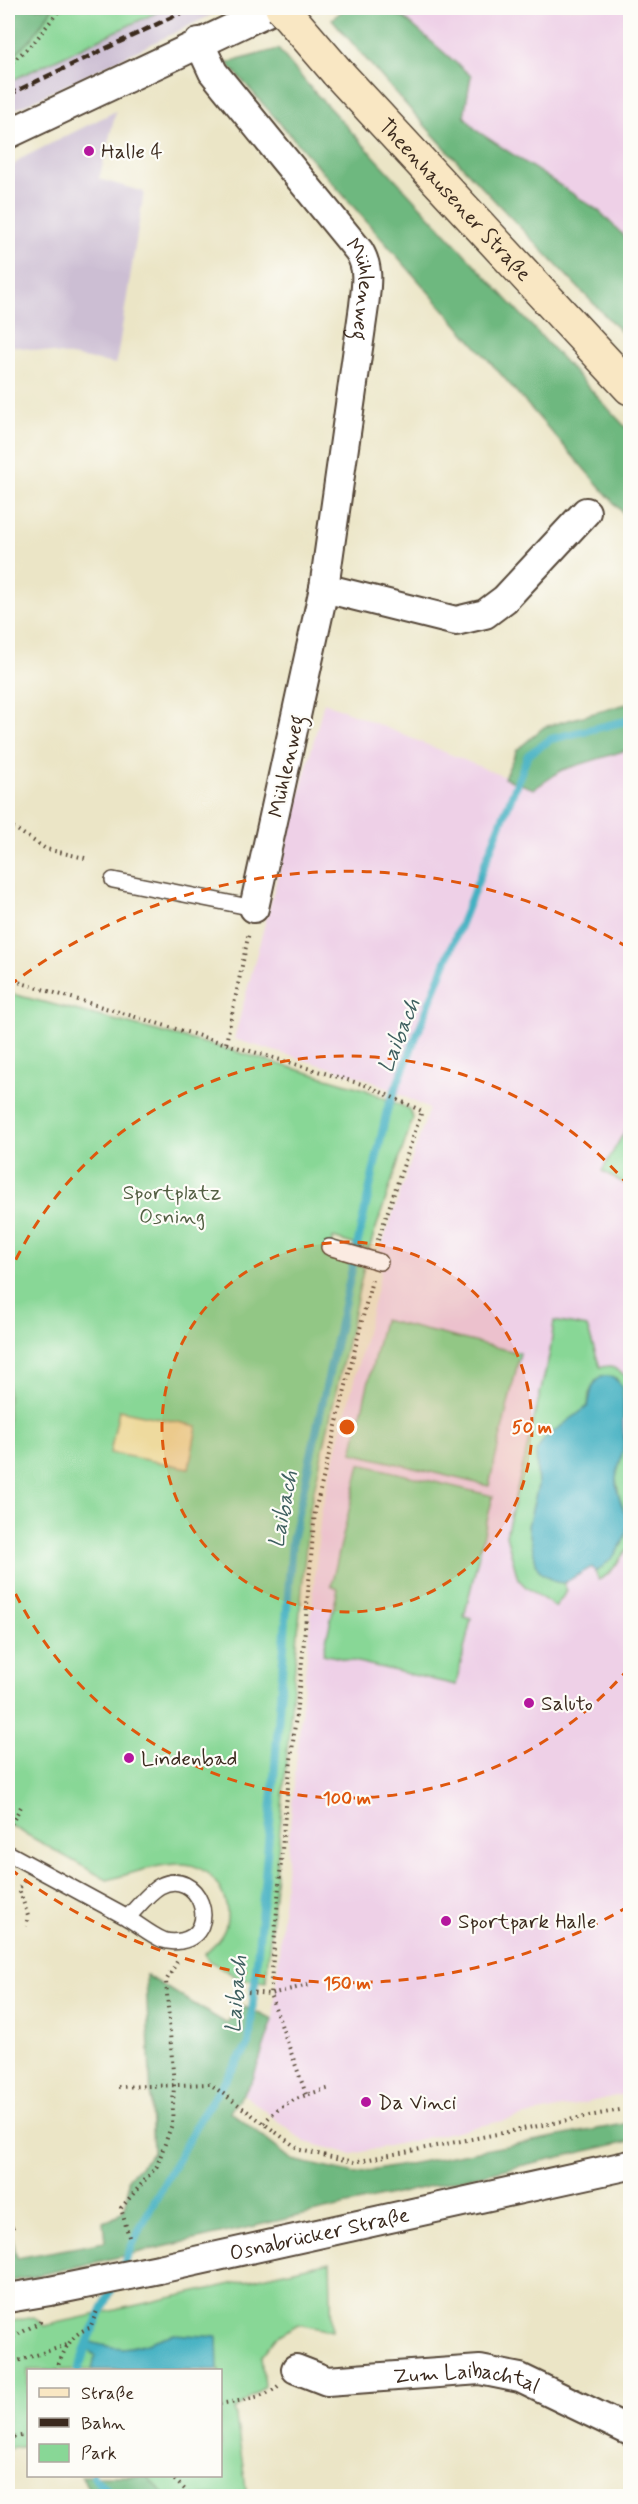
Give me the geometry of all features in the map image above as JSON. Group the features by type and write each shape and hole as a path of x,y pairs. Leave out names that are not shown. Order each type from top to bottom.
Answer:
{"main road":[{"name":"Theenhausener Straße","path":"282,8 337,72 630,388"}],"street":[{"path":"8,134 275,8"},
{"name":"Mühlenweg","path":"199,42 213,72 359,251 365,261 367,272 324,588 254,908"},
{"path":"324,588 456,621 485,614 505,599 586,512"},
{"name":"Osnabrücker Straße","path":"8,2298 159,2269 630,2165"},
{"name":"Zum Laibachtal","path":"296,2369 327,2381 480,2370 520,2378 630,2431"}],"lane":[{"path":"113,880 254,908"},
{"path":"329,1247 374,1260"},
{"path":"8,1853 164,1940 174,1942 193,1936 199,1928 204,1910 202,1900 189,1886 170,1883 153,1891 127,1918"}],"path":[{"path":"8,66 35,41 61,8"},
{"path":"8,824 46,849 89,859"},
{"path":"226,1043 254,908"},
{"path":"8,979 368,1086 422,1111 375,1249 374,1272 315,1511 303,1652 283,1835 270,1994 306,2094"},
{"path":"8,1829 22,1805"},
{"path":"26,1926 28,1916 19,1889 32,1866"},
{"path":"129,2237 121,2208 157,2166 171,2124 174,2085 166,1981 180,1957"},
{"path":"248,1992 270,1994 309,1985"},
{"path":"118,2088 210,2084 300,2150 354,2162 630,2108"},
{"path":"264,2122 273,2112 306,2094 332,2088"},
{"path":"8,2231 15,2225"},
{"path":"56,2369 67,2345 79,2330 90,2328 97,2312"},
{"path":"8,2364 67,2345"},
{"path":"222,2404 273,2391 296,2369"},
{"path":"8,2438 27,2434"},
{"path":"172,2477 192,2496"}],"shaded area":[{"path":"166,8 226,8 8,113 8,82"},
{"path":"377,8 630,8 630,242 599,211 477,131"},
{"path":"116,111 99,179 144,192 116,364 8,345 8,171 20,159"},
{"path":"324,702 534,789 562,770 630,749 630,1797 627,1847 630,1882 630,2093 352,2154 305,2142 243,2094 252,2082 273,2020 321,1513 381,1272 380,1251 429,1109 371,1080 234,1039"}],"green space":[{"path":"8,8 53,8 31,39 8,61"},
{"path":"53,8 166,8 8,82 8,61 31,39"},
{"path":"346,8 377,8 404,18 471,76 464,116 477,131 599,211 630,242 630,341 478,183 332,19"},
{"path":"278,49 308,85 630,432 630,521 227,63"},
{"path":"630,703 630,749 562,770 534,789 504,778 517,750 544,727"},
{"name":"Sportplatz Osning","path":"8,993 231,1050 364,1089 409,1109 413,1118 369,1249 333,1238 327,1257 364,1267 309,1512 266,1982 240,1979 208,1960 204,1954 223,1933 227,1915 223,1895 218,1885 203,1870 183,1864 164,1865 107,1880 8,1824"},
{"path":"630,1122 630,1187 602,1171"},
{"path":"383,1320 520,1353 489,1486 352,1453"},
{"path":"554,1321 587,1327 600,1367 611,1366 630,1379 630,1418 623,1419 625,1404 616,1378 596,1380 589,1394 588,1406 536,1452 538,1486 528,1526 556,1582 564,1583 567,1591 555,1607 518,1579 506,1535 550,1352"},
{"path":"625,1435 630,1472 630,1545 610,1573 599,1580 595,1572 602,1567 620,1503 616,1478"},
{"path":"360,1464 493,1496 464,1617 471,1619 456,1685 323,1654 338,1589 331,1586"},
{"path":"146,1975 227,2024 240,2005 273,2020 252,2082 230,2111 292,2160 355,2174 630,2123 630,2141 8,2282 8,2234 12,2237 17,2258 105,2242 103,2222 118,2216 122,2211 127,2201 128,2178 153,2153"},
{"path":"330,2262 332,2331 298,2324 276,2337 261,2356 264,2387 235,2410 247,2496 167,2496 147,2477 222,2477 222,2369 27,2369 27,2446 8,2449 8,2322 34,2317 44,2326"},
{"path":"82,2477 147,2477 167,2496 93,2496"}],"sand":[{"path":"119,1410 197,1426 189,1468 110,1453"}],"water":[{"path":"601,1376 616,1379 622,1391 624,1441 616,1486 625,1513 626,1533 618,1550 595,1572 592,1567 564,1583 556,1582 541,1573 537,1567 528,1526 538,1486 536,1452 544,1439 588,1406 593,1386"},
{"path":"174,2334 217,2337 218,2369 92,2369 95,2356 86,2348 88,2341 122,2348 141,2345"}],"waterway":[{"name":"Laibach","path":"121,2270 141,2226 199,2120 249,2044 273,1791 292,1541 387,1110 528,755 551,739 630,720"},
{"name":"Laibach","path":"78,2369 88,2341 113,2286"},
{"name":"Laibach","path":"94,2477 112,2496"}],"railway":[{"path":"8,95 191,8"}],"place":[{"name":"Halle 4","path":"89,151"},
{"name":"Saluto","path":"529,1703"},
{"name":"Lindenbad","path":"129,1758"},
{"name":"Sportpark Halle","path":"446,1921"},
{"name":"Da Vinci","path":"366,2102"}]}
